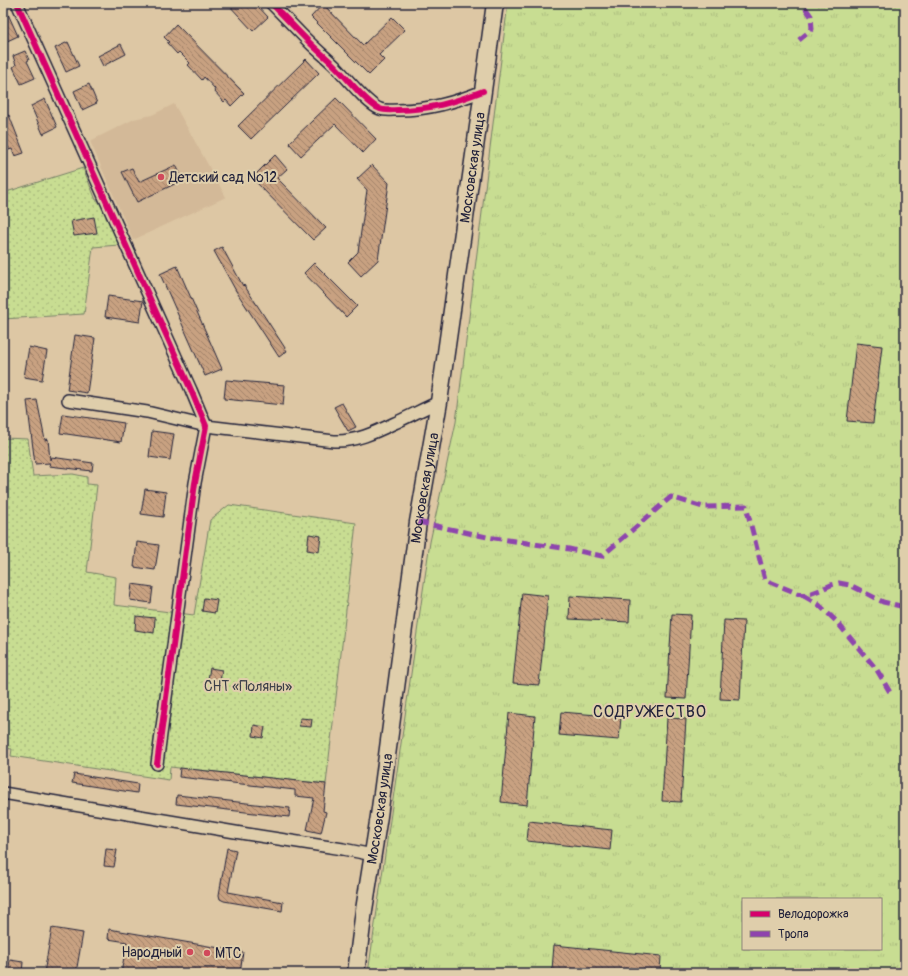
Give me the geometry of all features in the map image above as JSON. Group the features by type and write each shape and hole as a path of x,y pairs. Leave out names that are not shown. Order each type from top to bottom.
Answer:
{"main road":[{"name":"Московская улица","path":"356,973 418,522 438,402 484,91 495,3"}],"street":[{"path":"18,3 206,426 195,483 157,764"},
{"path":"271,3 374,106 381,110 424,109 484,91"},
{"path":"68,400 147,412 206,426 334,441 343,441 374,433 438,402"},
{"path":"3,793 373,855"}],"shaded area":[{"name":"Детский сад №12","path":"174,104 226,197 133,240 90,141 134,119 152,115"}],"green space":[{"path":"508,3 905,3 905,973 368,973 430,542 456,422"},
{"path":"83,168 96,200 100,200 119,245 93,247 84,314 3,319 3,193"},
{"name":"СНТ «Поляны»","path":"3,438 28,439 33,476 73,474 87,477 87,484 97,485 87,572 116,577 114,605 194,615 210,520 229,505 356,523 326,784 170,767 169,780 11,756 12,749 3,748"}],"building":[{"path":"3,3 18,36 3,43"},
{"path":"227,3 255,3 268,17 253,31"},
{"path":"323,4 363,45 392,17 405,30 379,55 384,60 369,75 311,17"},
{"path":"176,24 244,93 231,106 226,100 224,102 204,77 202,80 188,65 190,63 179,52 177,54 167,43 169,42 164,37"},
{"path":"68,42 79,66 66,72 55,48"},
{"path":"121,44 126,54 103,66 98,56"},
{"path":"25,51 29,60 27,61 35,78 21,84 13,67 16,65 13,56"},
{"path":"306,59 319,73 251,139 238,126"},
{"path":"89,84 97,103 82,110 74,91"},
{"path":"336,98 376,139 363,153 335,124 301,156 289,143"},
{"path":"45,99 57,127 43,134 31,106"},
{"path":"9,115 24,153 15,156 12,149 9,150 3,134 3,118"},
{"path":"275,155 287,169 277,178 326,228 313,240 252,178"},
{"path":"176,165 183,180 137,202 122,172 132,168 139,182"},
{"path":"372,165 389,183 378,260 361,276 348,262 358,252 367,190 357,179"},
{"path":"94,217 97,233 74,236 71,221"},
{"path":"222,247 243,286 244,285 287,351 279,357 236,291 214,251"},
{"path":"314,263 357,306 346,317 304,273"},
{"path":"177,266 222,369 205,376 160,274"},
{"path":"108,296 143,301 140,322 105,317"},
{"path":"75,335 95,338 87,393 67,390"},
{"path":"856,343 882,346 873,423 847,421"},
{"path":"29,347 47,351 42,380 24,377"},
{"path":"226,380 285,385 283,405 224,399"},
{"path":"37,400 45,440 48,439 50,460 51,457 93,463 92,471 49,466 50,463 35,464 27,401"},
{"path":"342,403 356,427 348,431 334,407"},
{"path":"63,414 124,423 121,442 60,433"},
{"path":"152,431 174,434 170,460 149,457"},
{"path":"145,489 166,492 163,517 141,514"},
{"path":"309,534 321,536 319,552 307,550"},
{"path":"137,542 159,545 155,570 134,567"},
{"path":"132,584 153,587 151,603 130,600"},
{"path":"522,593 548,596 539,685 513,683"},
{"path":"570,596 630,600 629,622 569,619"},
{"path":"204,598 217,600 215,613 202,611"},
{"path":"672,614 691,615 686,699 667,698"},
{"path":"136,616 155,618 154,633 135,630"},
{"path":"724,620 744,621 740,700 720,699"},
{"path":"210,668 222,670 220,681 208,679"},
{"path":"561,712 621,717 619,740 559,735"},
{"path":"509,713 535,716 527,805 501,802"},
{"path":"300,718 312,719 311,727 299,726"},
{"path":"667,718 686,719 681,802 662,801"},
{"path":"254,725 265,727 263,738 253,736"},
{"path":"180,768 326,784 323,811 326,812 321,833 307,830 314,798 295,796 295,790 179,777"},
{"path":"74,774 138,784 137,793 72,783"},
{"path":"177,795 290,808 289,817 176,804"},
{"path":"529,821 612,830 610,850 527,841"},
{"path":"227,848 236,850 228,892 283,902 282,911 224,901 220,899 219,895"},
{"path":"106,849 117,850 114,867 104,866"},
{"path":"52,928 83,933 76,973 44,973"},
{"path":"109,929 243,952 240,973 121,973 127,942 108,939"},
{"path":"554,945 661,956 660,973 588,973 552,970"},
{"path":"10,960 23,962 22,973 8,973"}],"marked path":[{"path":"799,40 812,29 811,16 802,3"},
{"path":"418,522 487,537 569,549 602,556 671,497 703,507 746,506 765,580 804,596 839,583 850,585 883,602 905,607"},
{"path":"804,596 818,604 836,621 877,670 891,694"}],"cycle path":[{"path":"17,3 206,426 195,483 157,764"},
{"path":"271,3 336,67 363,97 380,109 420,109 452,102 483,91"}],"place":[{"name":"Детский сад №12","path":"161,177"},
{"name":"Народный","path":"190,952"},
{"name":"МТС","path":"207,953"}],"district":[{"name":"СОДРУЖЕСТВО","path":"650,711"}]}
